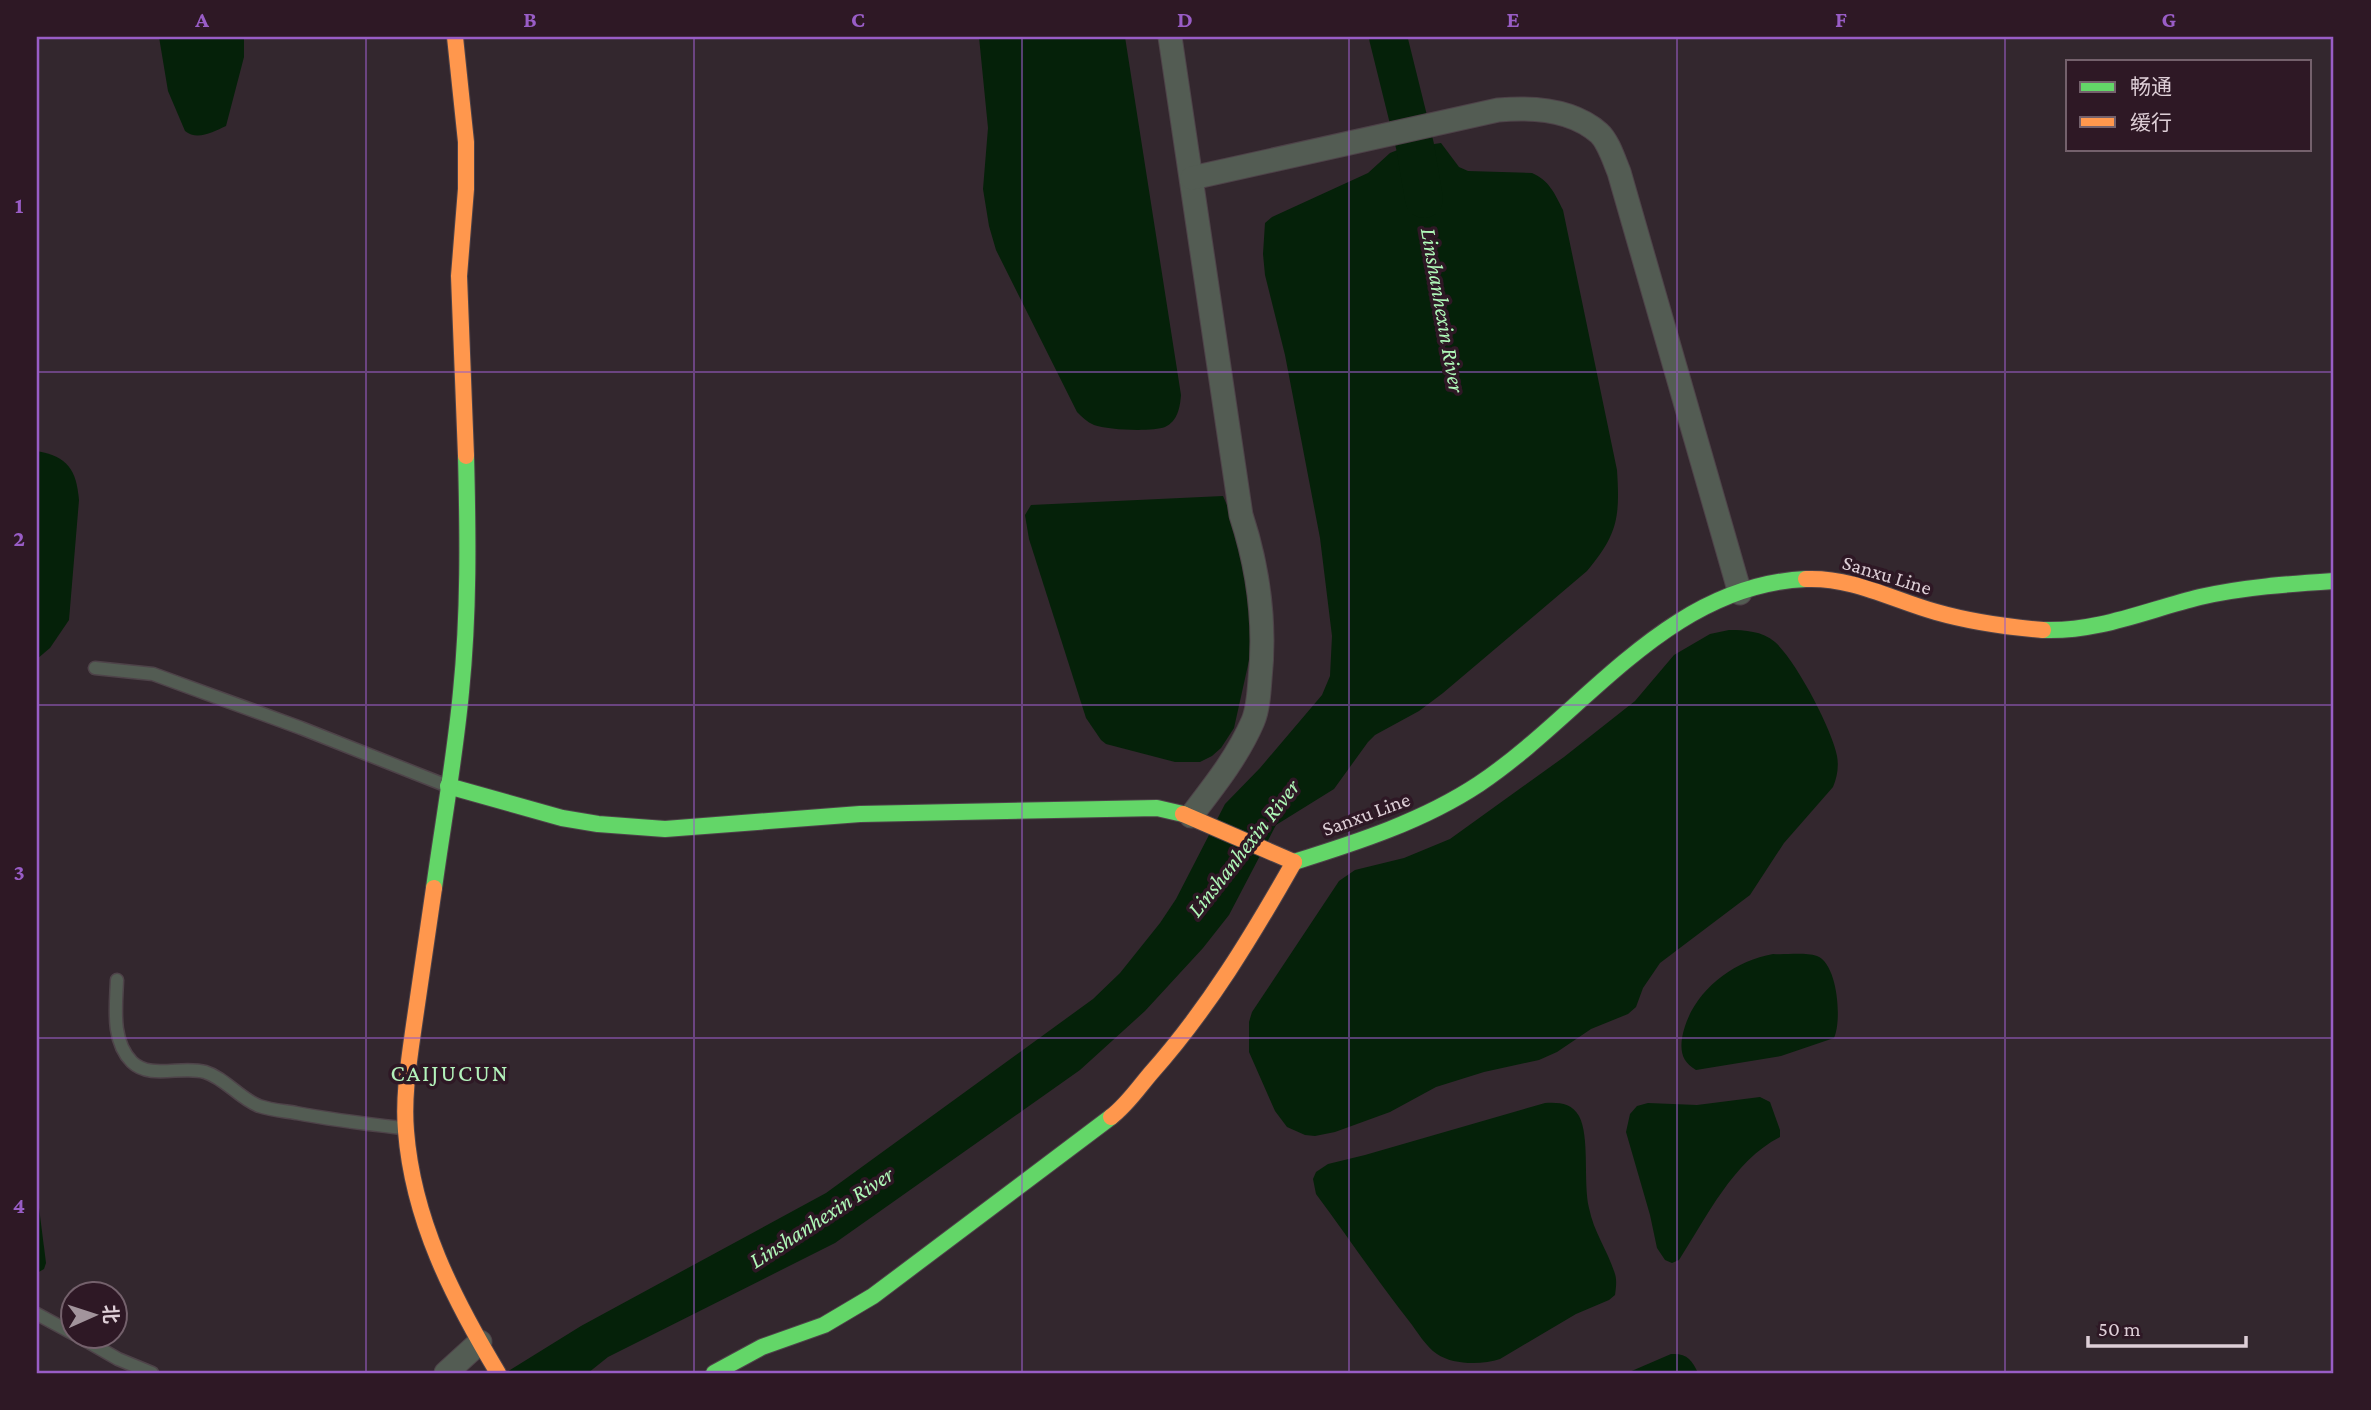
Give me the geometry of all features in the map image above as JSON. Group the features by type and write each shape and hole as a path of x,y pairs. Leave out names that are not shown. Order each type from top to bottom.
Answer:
{"street":[{"path":"455,37 467,142 467,189 459,276 468,568 465,652 405,1091 404,1128 409,1171 425,1229 450,1288 498,1373"},
{"path":"1170,37 1241,515 1257,571 1263,629 1254,720 1201,820"},
{"path":"1192,178 1498,110 1537,109 1572,118 1601,134 1619,172 1740,593"},
{"name":"Sanxu Line","path":"1294,862 1388,832 1449,802 1512,758 1668,628 1695,612 1740,593 1796,579 1828,579 1938,612 2025,628 2068,631 2114,623 2179,603 2231,591 2261,586 2334,582"},
{"path":"448,786 562,818 635,828 695,828 833,816 940,811 1157,808 1201,820 1294,862 1260,922 1204,1007 1173,1048 1116,1113 873,1296 824,1325 762,1347 714,1373"},
{"path":"446,1373 484,1350"}],"lane":[{"path":"95,668 153,674 448,786"},
{"path":"117,980 118,1035 123,1051 134,1064 150,1070 203,1071 243,1098 264,1107 344,1122 404,1128"},
{"path":"37,1314 60,1326"},
{"path":"102,1350 152,1373"}],"water":[{"path":"159,37 244,37 244,57 226,126 200,135 185,131 168,91"},
{"path":"979,37 1125,37 1181,395 1176,417 1165,427 1140,430 1100,427 1077,412 996,250 983,189 988,128"},
{"path":"1441,143 1459,167 1468,171 1532,173 1538,176 1551,188 1563,210 1617,470 1618,500 1615,524 1597,558 1587,571 1443,693 1419,711 1375,735 1334,789 1276,825 1229,915 1203,948 1145,1011 1080,1070 835,1243 608,1357 588,1373 505,1373 581,1326 826,1193 1093,999 1120,973 1160,923 1176,899 1225,804 1260,768 1322,695 1330,676 1332,636 1320,538 1285,355 1265,275 1265,223 1272,217 1368,173 1390,153"},
{"path":"37,451 56,457 68,466 76,480 79,500 69,620 50,648 37,659"},
{"path":"1223,496 1233,519 1249,579 1253,631 1234,728 1221,748 1200,762 1175,762 1106,744 1086,718 1029,539 1025,515 1031,505"},
{"path":"1729,630 1765,635 1783,651 1803,679 1821,713 1838,760 1833,787 1784,843 1750,895 1660,963 1643,988 1636,1007 1628,1014 1591,1029 1557,1052 1539,1060 1484,1072 1436,1087 1390,1112 1335,1132 1305,1135 1287,1127 1275,1111 1249,1052 1249,1022 1252,1012 1339,881 1355,870 1404,858 1450,839 1564,757 1635,701 1674,655 1710,634"},
{"path":"1773,954 1812,955 1824,961 1834,981 1838,1007 1834,1038 1781,1056 1696,1070 1683,1057 1682,1048 1686,1022 1694,1007 1714,982 1727,972 1757,958"},
{"path":"1760,1097 1770,1102 1780,1137 1763,1147 1735,1175 1679,1260 1672,1263 1665,1260 1657,1248 1626,1132 1630,1114 1637,1106 1648,1103 1697,1105"},
{"path":"1545,1103 1569,1106 1579,1116 1584,1135 1589,1208 1615,1274 1615,1295 1576,1314 1500,1359 1468,1363 1444,1358 1425,1343 1374,1274 1316,1194 1313,1179 1316,1172 1328,1164"},
{"path":"37,1192 46,1263 44,1269 37,1273"},
{"path":"1671,1354 1688,1358 1698,1373 1627,1373"}],"waterway":[{"name":"Linshanhexin River","path":"1388,37 1415,146 1424,199"}],"traffic: fast":[{"path":"434,888 456,741 464,662 467,574 466,456"},
{"path":"1294,862 1413,820 1458,797 1518,755 1630,657 1669,628 1711,604 1756,587 1806,579"},
{"path":"2043,630 2084,628 2200,597 2233,591 2334,581"},
{"path":"448,786 562,818 598,824 665,829 860,814 1157,808 1183,814"},
{"path":"714,1373 762,1347 824,1325 873,1296 1111,1117"}],"traffic: slow":[{"path":"455,37 466,142 466,189 459,276 466,456"},
{"path":"1806,579 1856,585 1962,619 2043,630"},
{"path":"1183,814 1294,862"},
{"path":"1111,1117 1172,1049 1210,998 1294,862"},
{"path":"434,888 407,1078 405,1118 410,1164 426,1227 438,1257 451,1287 498,1373"}],"district":[{"name":"CAIJUCUN","path":"450,1073"}]}
